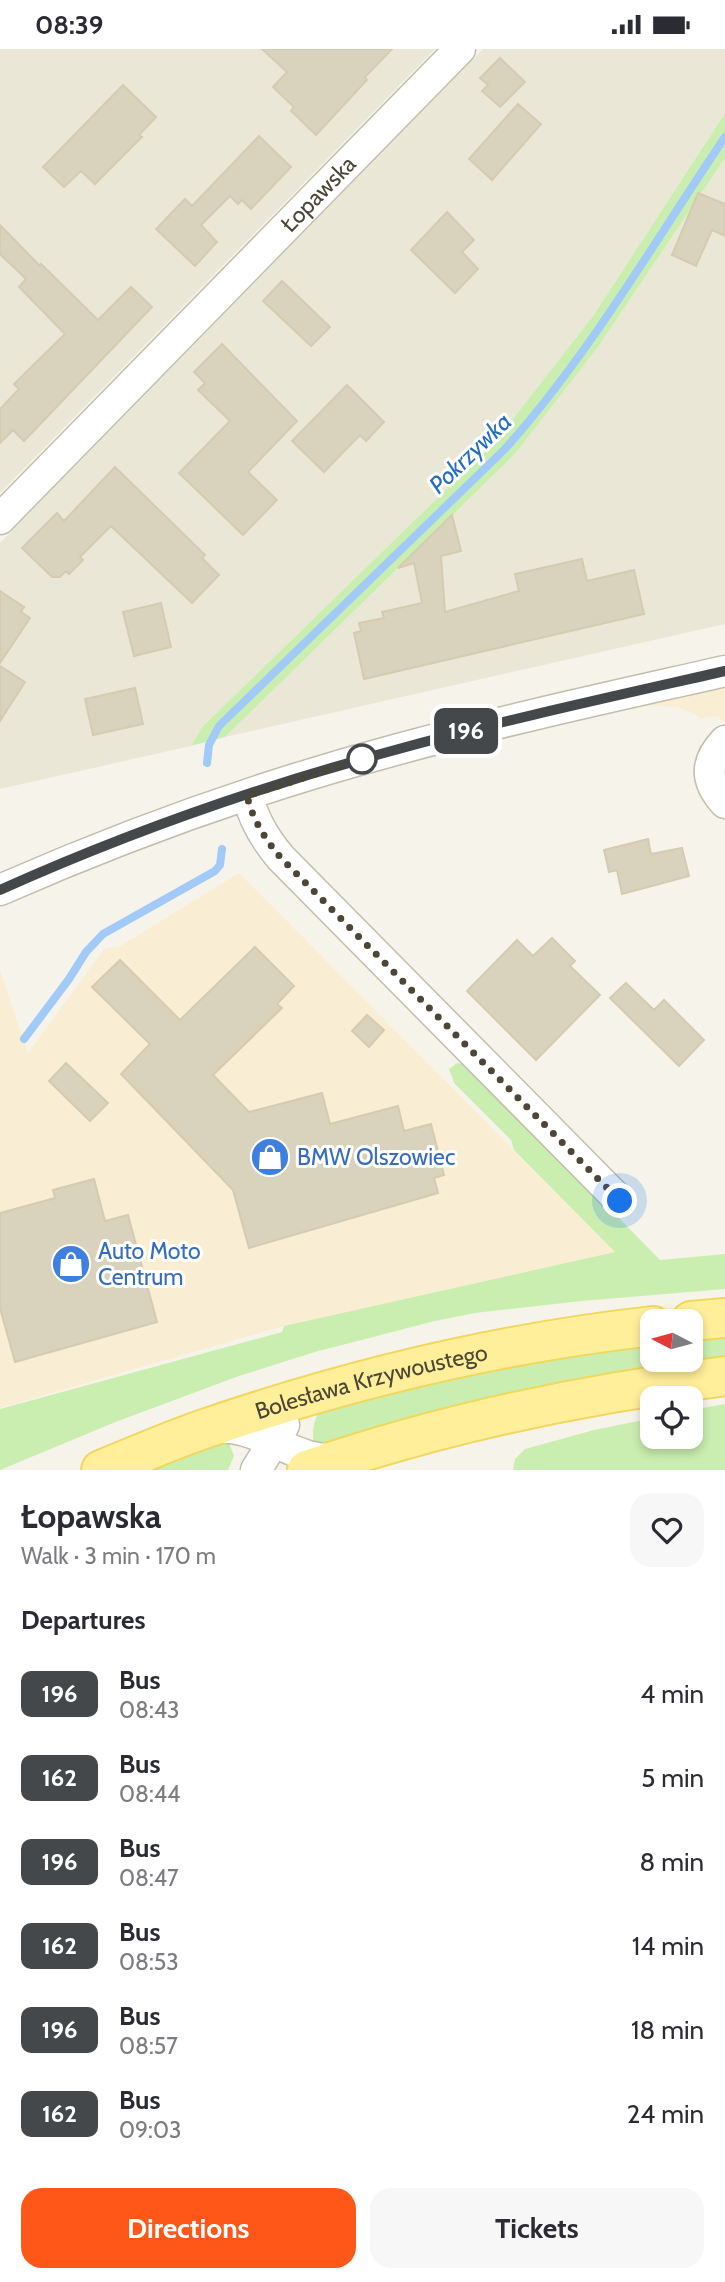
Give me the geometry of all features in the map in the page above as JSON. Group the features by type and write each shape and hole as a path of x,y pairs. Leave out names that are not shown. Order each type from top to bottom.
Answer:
{"main road":[{"path":"704,1320 725,1318"},
{"name":"Bolesława Krzywoustego","path":"101,1470 202,1430 305,1397 406,1369 547,1340 640,1328"},
{"path":"307,1470 349,1455 549,1403 725,1376"}],"street":[{"name":"Łopawska","path":"0,519 460,49"},
{"path":"0,890 170,822 362,759 450,735 722,676"},
{"path":"725,741 713,753 709,770 713,790 725,803"},
{"path":"247,796 257,823 281,858 620,1201"},
{"path":"256,1470 305,1397"},
{"path":"202,1430 232,1427 316,1458 330,1459 349,1455"}],"shaded area":[{"path":"0,49 435,49 0,493"},
{"path":"483,49 725,49 725,113 593,316 495,442 202,727 191,746 0,789 0,543"},
{"path":"725,158 725,624 225,737 515,454 598,347"},
{"path":"725,688 725,723 718,716 700,719 677,707 648,705"},
{"path":"239,873 615,1252 284,1326 0,1408 0,969 28,1053 104,949 120,946"}],"green space":[{"path":"725,113 725,158 598,347 515,454 225,737 191,746 202,727 495,442 593,316"},
{"path":"457,1063 469,1065 660,1260 725,1254 725,1289 582,1301 475,1313 435,1321 315,1352 239,1376 118,1421 0,1470 0,1409 282,1332 284,1326 615,1252 514,1150 511,1140 454,1083 449,1069"},
{"path":"725,1333 725,1359 704,1364 704,1335"},
{"path":"640,1343 640,1372 666,1372 315,1449 314,1427 322,1408 423,1382"},
{"path":"725,1404 725,1470 513,1470 515,1459 525,1449 640,1421 640,1449 703,1449 703,1408"},
{"path":"227,1438 234,1456 228,1470 142,1470"}],"building":[{"path":"262,49 392,49 316,135 291,111 294,107 273,87 287,72"},
{"path":"500,58 525,82 500,107 482,91 488,85 480,78"},
{"path":"123,85 156,117 139,135 142,137 95,184 81,171 64,187 43,167"},
{"path":"518,104 541,124 492,180 469,159"},
{"path":"259,136 291,167 251,209 242,200 238,204 230,196 201,225 217,242 195,266 156,229 185,199 192,206"},
{"path":"698,193 725,204 725,236 712,230 696,266 672,255"},
{"path":"447,212 474,240 462,252 478,269 455,293 411,250"},
{"path":"0,225 98,320 131,287 152,307 24,441 13,430 0,443 0,409 19,389 14,384 65,334 19,287 26,279 0,254"},
{"path":"282,281 330,327 311,346 263,301"},
{"path":"222,344 297,421 248,472 277,500 243,535 179,473 230,421 198,390 205,383 194,372"},
{"path":"347,385 384,422 366,441 360,435 324,472 292,441"},
{"path":"115,467 205,555 202,558 219,575 192,603 111,526 80,557 83,560 69,574 66,571 60,577 52,577 22,548 57,513 64,521"},
{"path":"452,515 461,551 441,556 445,612 519,591 515,574 582,559 587,581 634,570 644,614 364,679 354,633 361,631 359,623 384,618 382,612 422,603 414,563 398,568"},
{"path":"0,591 24,607 21,612 30,618 0,663"},
{"path":"161,603 171,647 134,656 123,612"},
{"path":"0,666 25,682 0,721"},
{"path":"135,688 143,724 93,735 85,699"},
{"path":"648,839 651,854 682,848 689,876 622,894 617,870 609,872 604,850"},
{"path":"552,938 575,961 570,966 600,995 536,1060 467,991 517,940 533,956"},
{"path":"255,947 294,986 277,1004 282,1008 213,1075 249,1112 322,1093 330,1124 398,1106 404,1131 431,1124 444,1175 434,1178 438,1193 249,1248 233,1190 121,1074 150,1044 92,987 120,960 180,1020"},
{"path":"626,983 654,1010 664,1000 704,1040 679,1066 610,998"},
{"path":"367,1015 384,1030 369,1047 352,1031"},
{"path":"66,1063 108,1103 90,1121 49,1081"},
{"name":"Auto Moto Centrum","path":"94,1179 105,1221 128,1215 157,1322 15,1362 0,1308 0,1213 55,1198 53,1190"}],"waterway":[{"name":"Pokrzywka","path":"207,763 209,745 219,726 505,449 536,413 620,297 725,137"},
{"name":"Pokrzywka","path":"24,1039 86,952 103,934 215,871 220,865 222,849"}],"bus line":[{"name":"196","path":"0,890 170,822 362,759 461,732 725,671"}],"place":[{"name":"BMW Olszowiec","path":"270,1157"},
{"name":"Auto Moto Centrum","path":"71,1264"}],"route":[{"path":"362,759 247,796 262,833 281,858 620,1201"}]}
